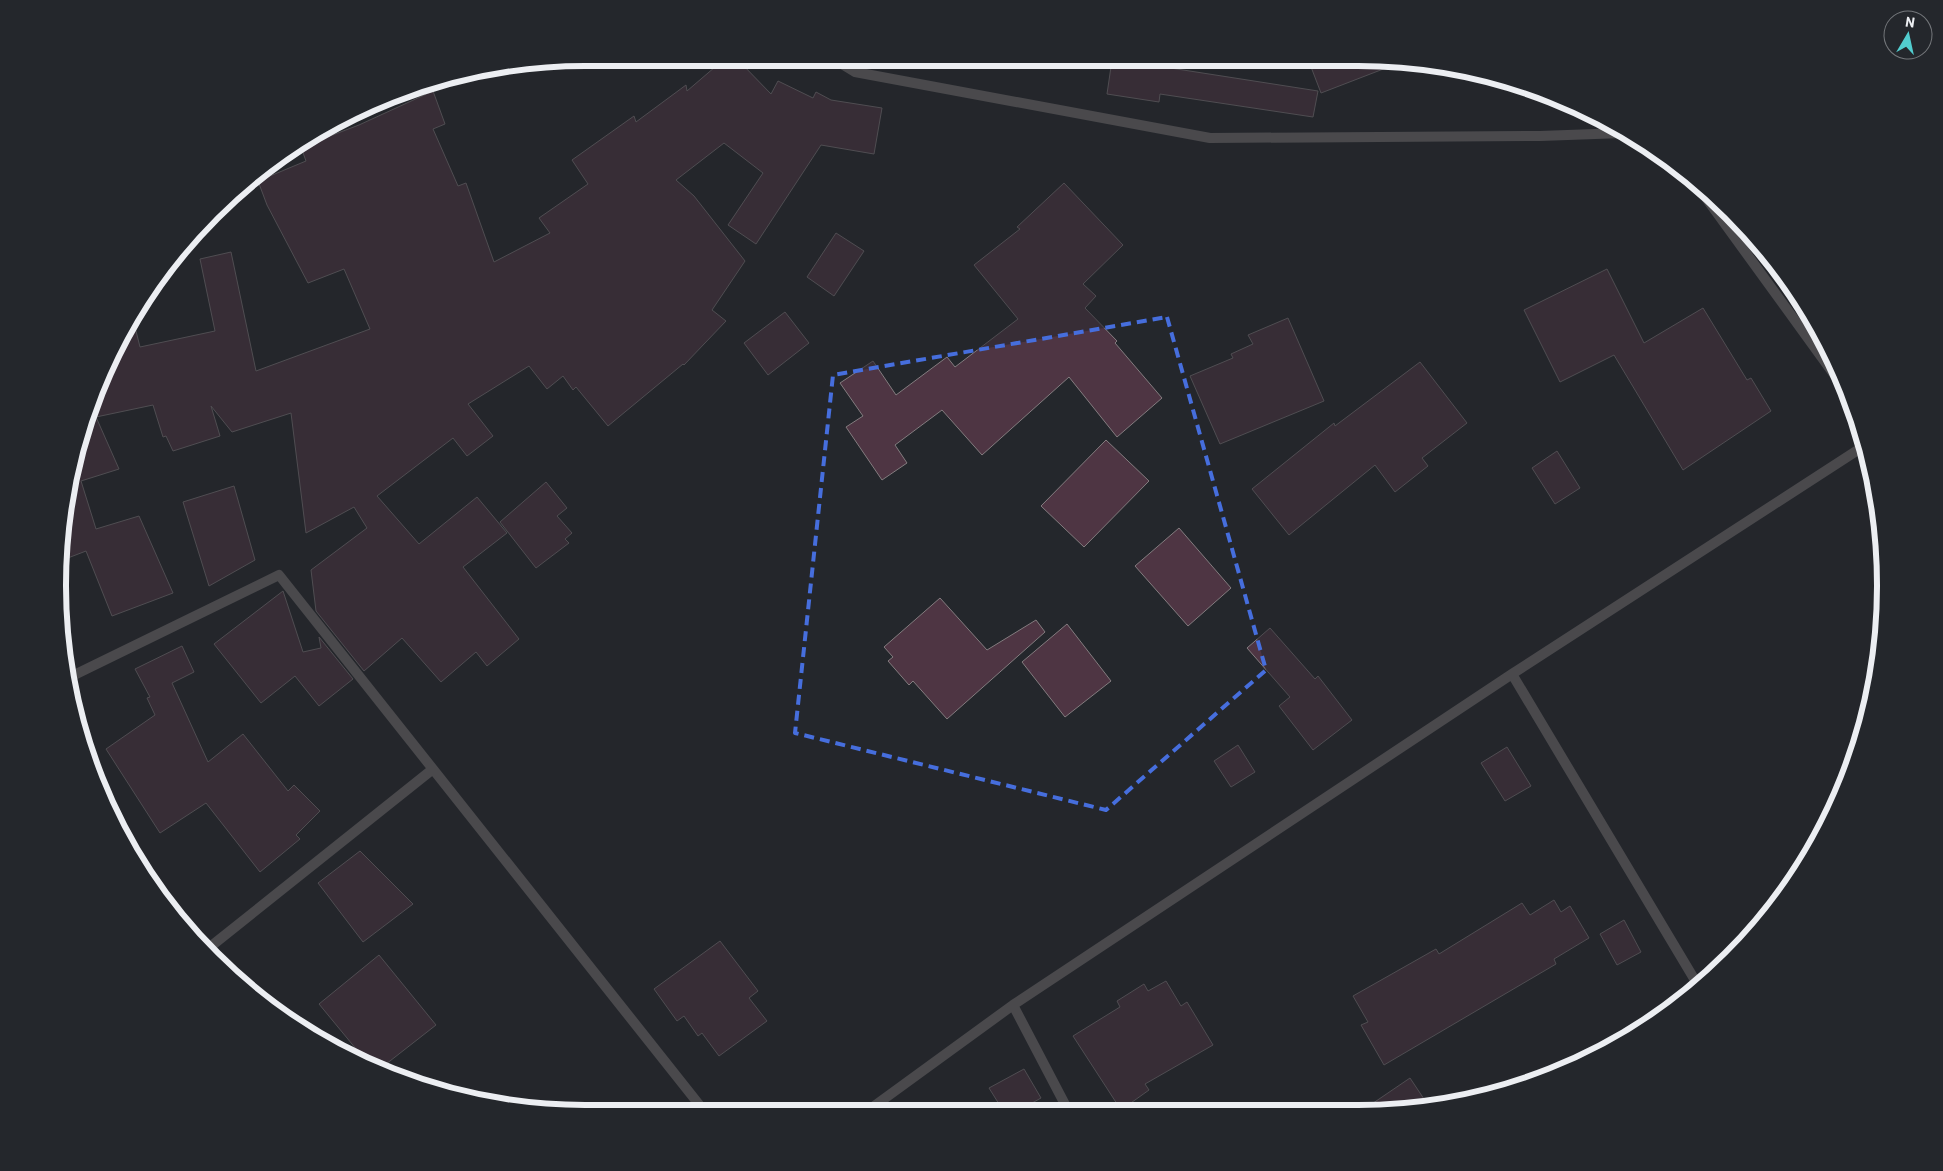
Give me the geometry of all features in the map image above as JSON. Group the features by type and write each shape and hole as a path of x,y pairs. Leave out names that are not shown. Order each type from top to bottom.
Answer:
{"street":[{"path":"845,66 855,72 1210,138 1540,136 1612,133"},
{"path":"1712,206 1827,364"},
{"path":"876,1105 1014,1005 1512,674 1859,450"},
{"path":"74,675 279,575 699,1105"},
{"path":"1512,674 1695,980"},
{"path":"211,946 433,769"},
{"path":"1014,1005 1065,1105"}],"highlighted area":[{"path":"1167,317 1266,670 1106,810 795,733 833,375"}],"building":[{"path":"716,66 744,66 771,94 778,81 813,98 816,92 831,100 882,108 874,154 821,145 756,244 728,225 763,173 724,143 676,180 694,196 745,261 712,310 726,321 684,365 608,426 576,387 573,390 563,376 547,389 529,366 468,404 493,436 467,456 453,438 377,496 419,544 477,497 507,533 463,567 519,639 487,666 476,652 441,682 402,638 364,671 316,611 311,570 367,528 354,507 306,533 291,413 232,432 211,406 220,436 173,451 166,436 163,437 153,405 96,417 119,469 81,481 96,529 139,516 173,593 112,616 86,551 67,558 67,552 76,484 84,451 106,387 135,328 140,347 215,331 200,259 231,252 256,371 370,329 344,269 308,283 267,205 259,182 306,161 302,151 320,140 359,125 433,91 445,124 433,129 458,186 466,183 494,262 550,233 539,218 588,184 572,160 634,116 636,122 686,85 687,91"},
{"path":"1111,66 1164,66 1318,91 1313,117 1160,94 1159,102 1107,94"},
{"path":"1311,66 1389,67 1321,93"},
{"path":"1064,183 1123,245 1083,284 1096,296 1085,308 1117,341 1115,343 1162,398 1117,437 1069,377 982,455 942,410 895,445 907,463 882,480 846,427 863,416 840,383 873,361 896,395 947,357 955,367 1018,319 974,265 1020,229 1017,227"},
{"path":"836,233 864,251 834,296 807,277"},
{"path":"1607,269 1644,343 1703,308 1747,380 1751,378 1771,411 1683,470 1614,355 1560,382 1524,310"},
{"path":"785,312 809,343 768,375 744,343"},
{"path":"1288,318 1324,401 1220,444 1190,376 1233,358 1231,354 1253,344 1248,335"},
{"path":"1420,362 1467,423 1422,458 1428,466 1395,492 1375,465 1289,535 1252,489 1334,423 1335,426"},
{"path":"1106,440 1149,481 1084,547 1041,506"},
{"path":"1557,451 1580,488 1555,504 1532,468"},
{"path":"546,482 567,508 557,516 572,533 565,539 569,543 536,568 500,522"},
{"path":"234,486 255,560 209,586 183,502"},
{"path":"1179,528 1231,588 1188,626 1135,566"},
{"path":"283,591 303,652 321,648 319,637 353,679 319,706 295,676 261,703 214,644"},
{"path":"940,598 987,650 1036,620 1045,632 947,719 913,681 909,685 888,661 893,657 884,647"},
{"path":"1067,624 1111,681 1065,717 1022,662"},
{"path":"1270,628 1315,679 1318,676 1352,720 1313,750 1279,706 1290,697 1247,648"},
{"path":"182,646 194,672 172,683 208,762 243,734 288,791 294,785 320,811 296,835 300,839 260,872 206,803 160,833 106,749 155,715 147,698 150,697 135,669"},
{"path":"1238,745 1255,772 1231,787 1214,761"},
{"path":"1507,747 1531,786 1505,801 1481,763"},
{"path":"360,851 413,904 363,942 318,883"},
{"path":"1554,900 1561,912 1570,906 1589,938 1554,959 1556,964 1384,1065 1361,1025 1368,1022 1353,996 1436,949 1439,954 1522,903 1530,915"},
{"path":"1624,920 1641,952 1617,965 1600,934"},
{"path":"720,941 758,991 749,998 767,1021 719,1056 702,1033 698,1036 684,1016 677,1021 654,989"},
{"path":"379,955 436,1025 386,1064 359,1052 319,1004"},
{"path":"1166,981 1181,1006 1187,1002 1213,1045 1145,1084 1149,1090 1128,1105 1118,1105 1073,1036 1120,1007 1117,1001 1144,984 1148,991"},
{"path":"1024,1069 1041,1098 1028,1105 1000,1105 989,1088"},
{"path":"1410,1078 1425,1100 1391,1104 1371,1105"}]}
